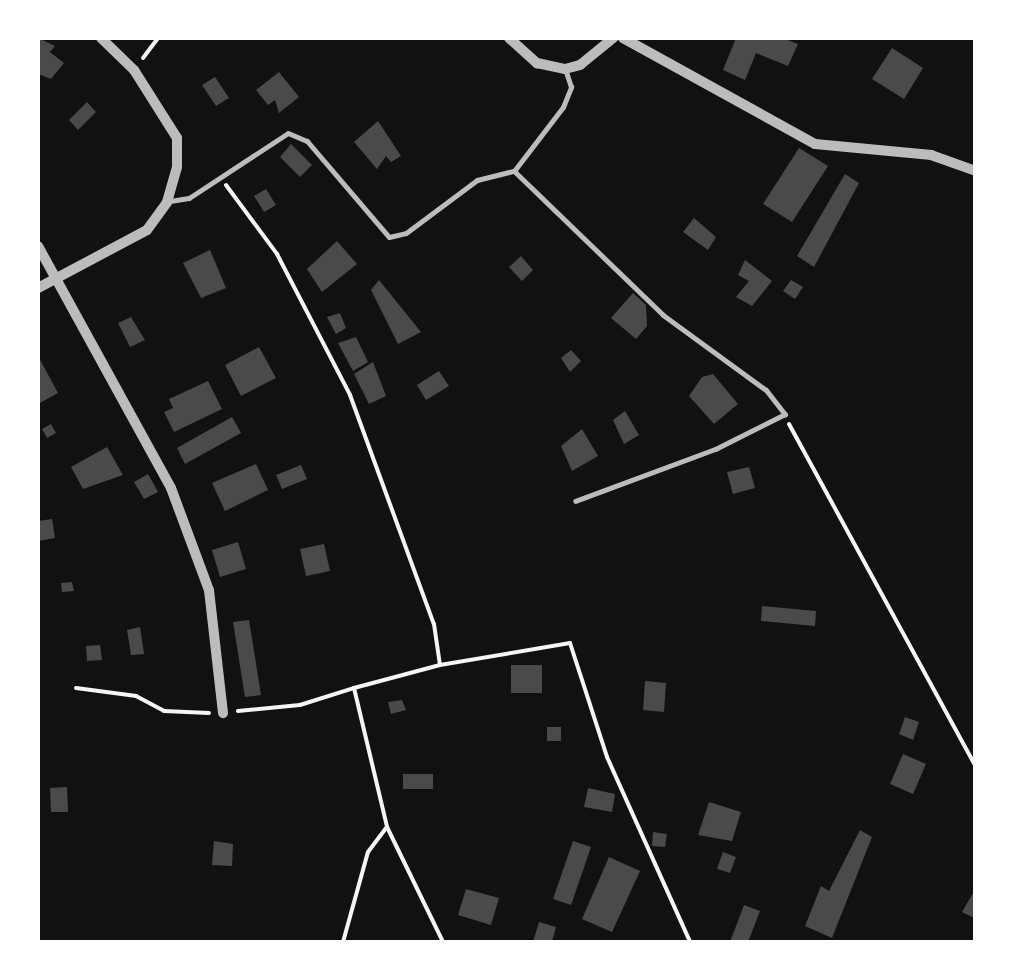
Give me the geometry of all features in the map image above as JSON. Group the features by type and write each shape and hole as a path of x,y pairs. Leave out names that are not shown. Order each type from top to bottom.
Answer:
{"street":[{"path":"38,288 147,230 166,202 177,138 134,70 101,38"},
{"path":"509,38 537,62 565,69 580,65 612,38"},
{"path":"623,38 815,144 930,155 976,171"},
{"path":"38,246 60,279 172,488 208,590 223,713"}],"lane":[{"path":"166,202 190,198 288,133 307,141 390,238 406,233 477,180 514,170 562,107 571,87 565,69"},
{"path":"514,170 662,315 766,390 785,414 716,449 575,501"}],"path":[{"path":"134,70 158,38"},
{"path":"218,176 277,254 350,395 434,624 440,664"},
{"path":"785,414 976,766"},
{"path":"76,688 136,696 164,711 223,713 300,705 440,664 570,643 608,758 690,942"},
{"path":"354,688 387,827 443,942"},
{"path":"343,942 368,852 387,827"}],"building":[{"path":"38,38 55,46 50,52 64,63 51,79 38,74"},
{"path":"736,38 783,38 798,44 788,66 756,53 745,80 723,70"},
{"path":"892,48 923,68 904,99 872,79"},
{"path":"279,72 299,97 279,113 275,100 268,105 256,90"},
{"path":"215,77 229,98 216,106 202,85"},
{"path":"87,102 96,112 78,130 69,120"},
{"path":"378,121 401,156 391,162 386,156 377,169 354,142"},
{"path":"291,144 312,165 300,177 280,157"},
{"path":"799,148 828,166 792,222 763,204"},
{"path":"845,174 859,183 814,267 797,256"},
{"path":"266,189 276,205 264,212 254,196"},
{"path":"694,218 716,237 708,250 683,232"},
{"path":"337,241 357,264 322,292 307,269"},
{"path":"210,250 226,288 201,298 183,263"},
{"path":"521,256 533,270 522,281 509,267"},
{"path":"745,260 772,281 752,306 736,297 749,281 738,275"},
{"path":"379,280 421,332 398,344 371,290"},
{"path":"791,280 803,287 795,299 783,291"},
{"path":"633,293 646,305 647,326 636,339 611,318"},
{"path":"340,313 346,328 336,334 327,317"},
{"path":"131,317 145,340 130,347 118,323"},
{"path":"356,337 368,362 353,371 338,343"},
{"path":"259,347 276,378 241,396 225,365"},
{"path":"571,350 581,361 570,372 561,358"},
{"path":"38,356 58,393 38,404"},
{"path":"373,362 386,396 369,404 354,374"},
{"path":"439,371 449,386 426,400 417,385"},
{"path":"713,374 738,404 714,424 689,396 702,377"},
{"path":"208,381 222,409 174,432 164,412 173,408 169,399"},
{"path":"625,411 639,435 624,444 613,420"},
{"path":"232,417 241,433 185,464 177,448"},
{"path":"51,424 56,433 47,438 42,429"},
{"path":"582,429 598,456 572,471 561,446"},
{"path":"107,447 123,475 83,489 71,467"},
{"path":"256,464 268,490 225,511 212,483"},
{"path":"301,465 307,479 282,489 276,475"},
{"path":"749,467 755,488 733,494 727,472"},
{"path":"148,474 158,492 144,499 134,482"},
{"path":"52,519 55,538 38,541 38,521"},
{"path":"238,542 246,569 220,577 212,550"},
{"path":"324,544 330,571 306,576 300,549"},
{"path":"72,582 74,591 62,592 61,583"},
{"path":"762,606 816,611 815,626 761,621"},
{"path":"249,620 261,695 245,697 233,622"},
{"path":"140,627 144,654 131,655 127,630"},
{"path":"100,645 102,660 87,661 86,646"},
{"path":"511,665 542,665 542,693 511,693"},
{"path":"645,681 666,683 664,712 643,710"},
{"path":"402,700 406,710 391,714 388,702"},
{"path":"905,717 919,722 913,740 899,734"},
{"path":"547,727 561,727 561,741 547,741"},
{"path":"903,754 926,764 913,794 890,784"},
{"path":"403,774 433,774 433,789 403,789"},
{"path":"67,787 68,812 51,812 50,788"},
{"path":"588,788 615,794 612,812 584,807"},
{"path":"709,802 741,812 732,841 698,835"},
{"path":"860,830 872,837 832,938 805,926 821,886 829,891"},
{"path":"653,832 667,834 665,847 652,846"},
{"path":"214,841 233,844 232,866 212,865"},
{"path":"573,841 591,847 571,905 553,899"},
{"path":"723,852 736,857 730,873 717,869"},
{"path":"609,857 640,871 612,932 582,919"},
{"path":"976,888 976,919 962,912"},
{"path":"466,889 499,898 491,925 458,915"},
{"path":"744,905 760,911 748,942 730,942"},
{"path":"539,922 556,927 552,942 533,942"}]}
